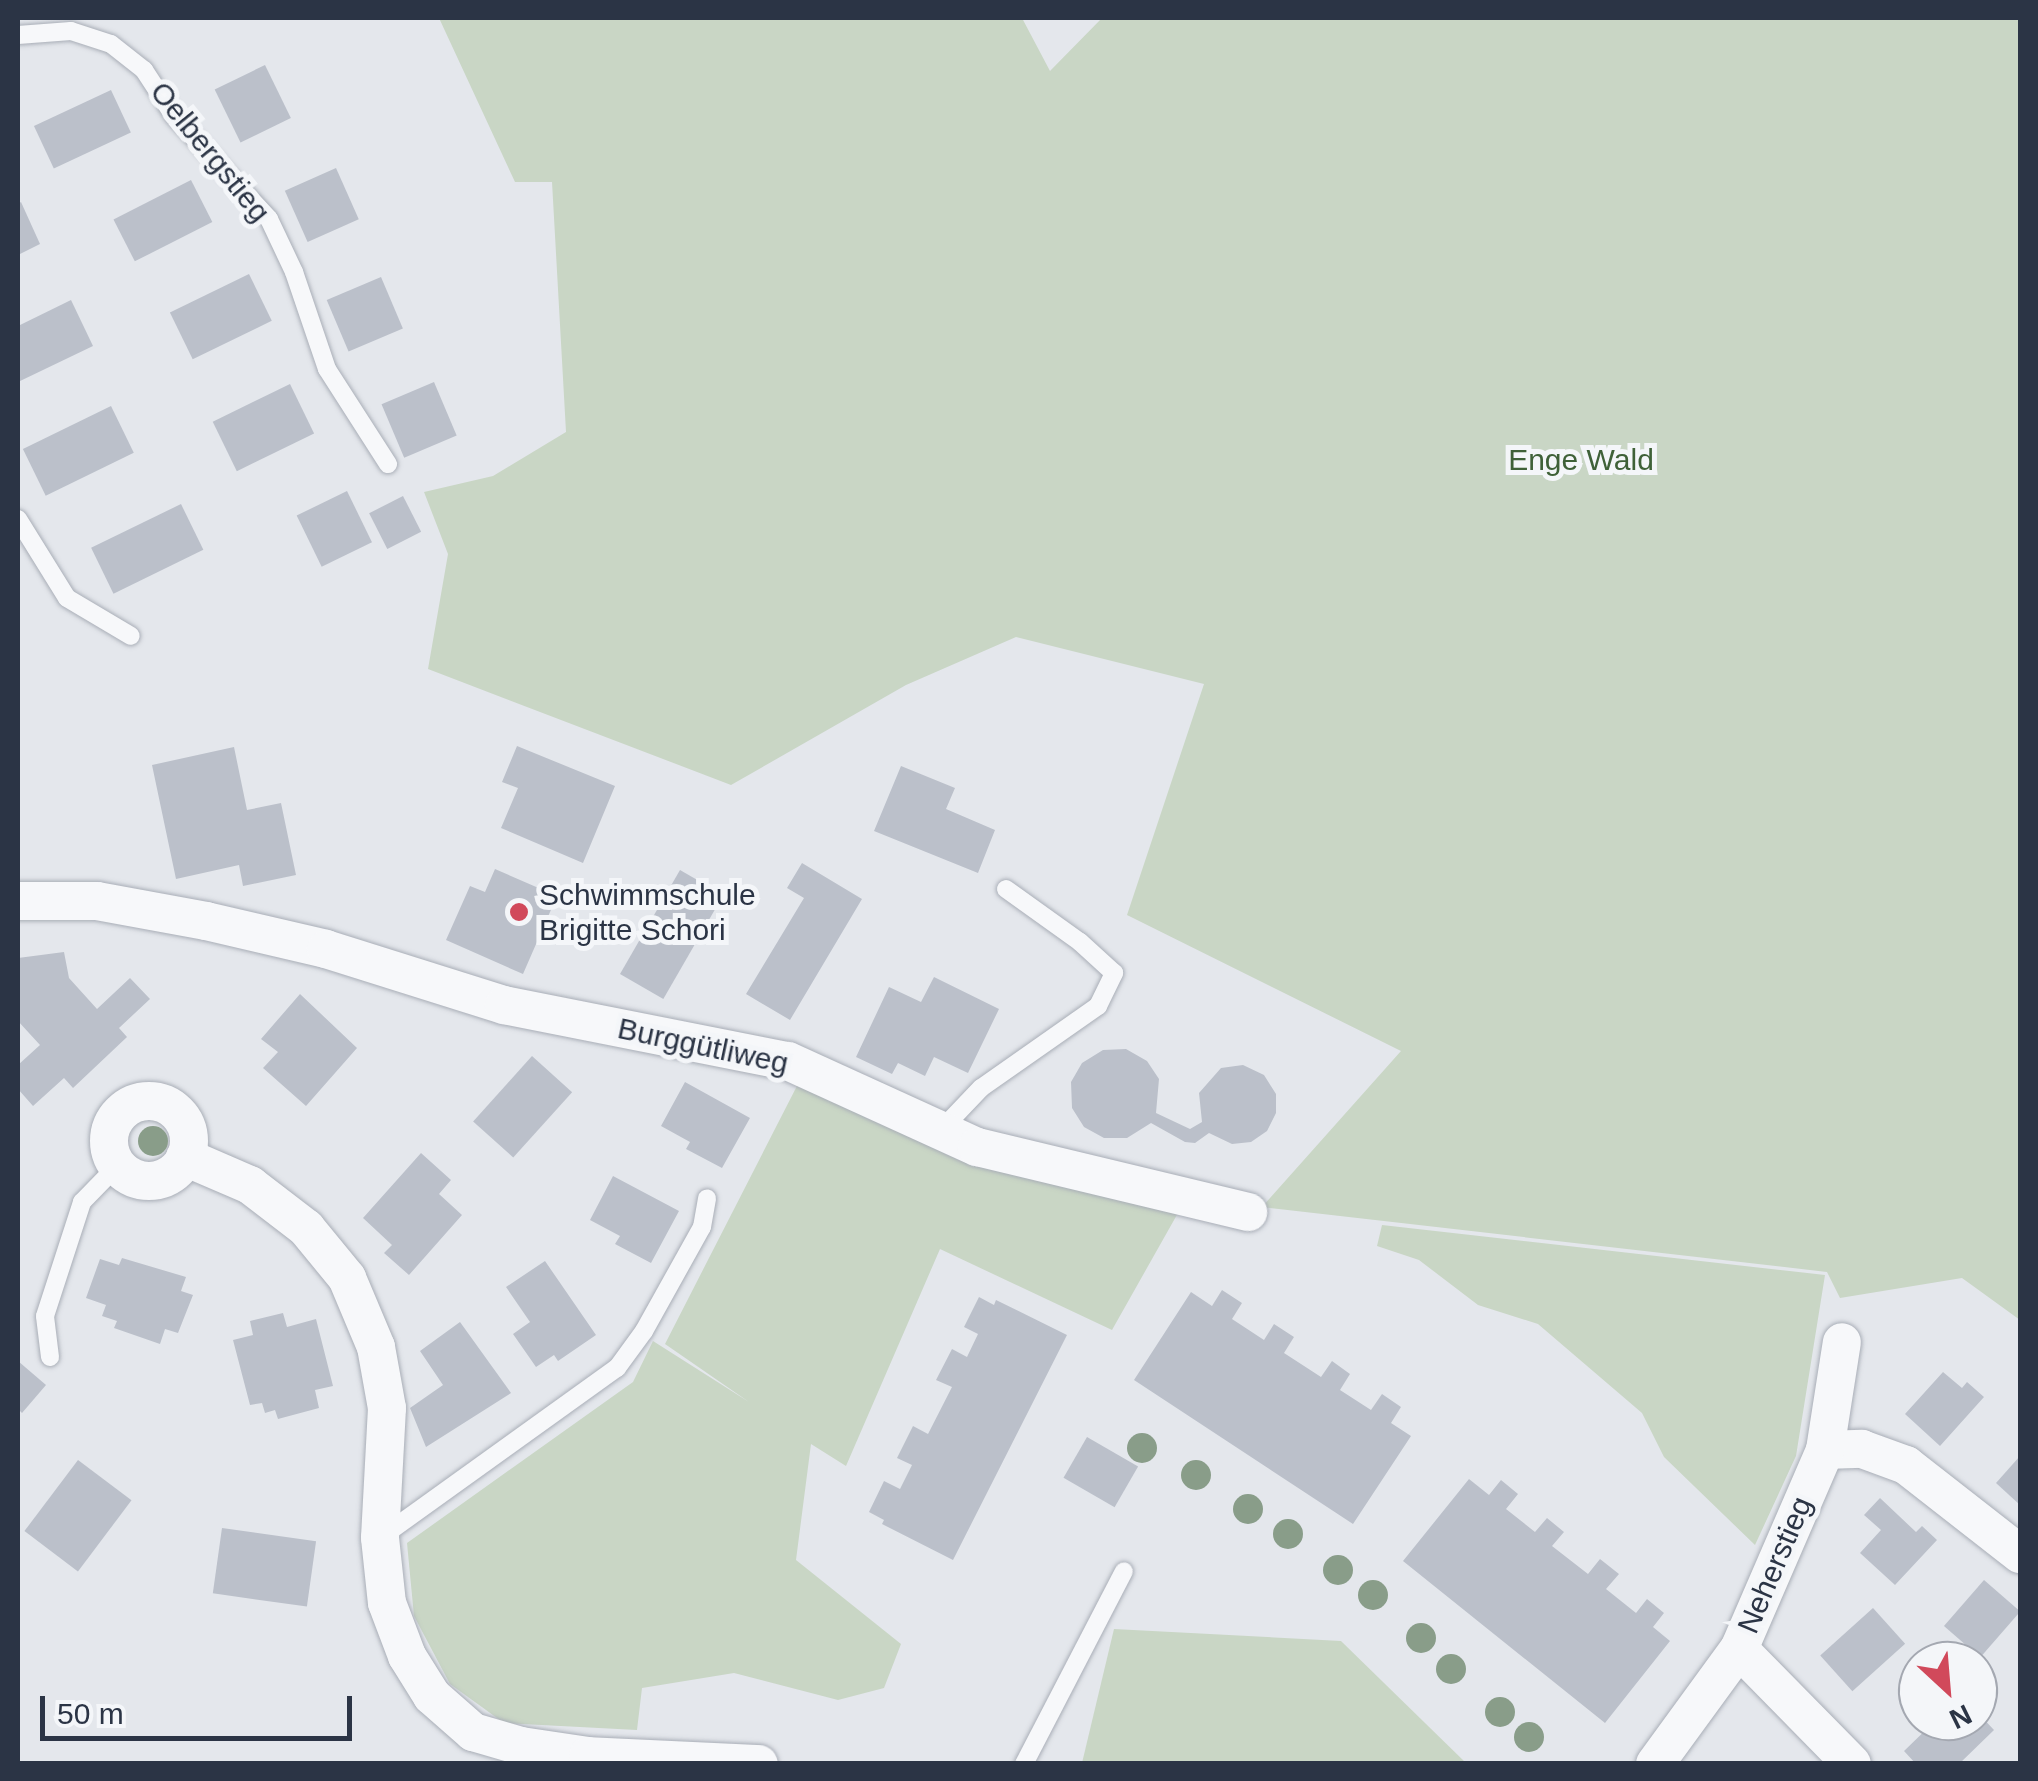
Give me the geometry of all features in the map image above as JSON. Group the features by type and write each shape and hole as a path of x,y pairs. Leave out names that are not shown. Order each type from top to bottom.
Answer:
{"street":[{"name":"Burggütliweg","path":"18,900 97,901 206,920 326,949 504,1004 788,1061 977,1147 1248,1212"},
{"path":"142,1102 167,1105 177,1112 188,1133 185,1157 167,1177 140,1180 117,1166 109,1141 112,1127 128,1107 142,1102"},
{"path":"185,1157 250,1185 306,1228 346,1278 376,1347 387,1408 380,1538 388,1603 407,1656 432,1696 473,1732 588,1756 759,1764"},
{"name":"Neherstieg","path":"1655,1764 1738,1649 1825,1450 1842,1342"},
{"path":"1825,1450 1862,1448 1906,1465 2020,1554"},
{"path":"1738,1649 1852,1764"}],"lane":[{"name":"Oelbergstieg","path":"18,35 72,32 111,44 144,70 174,116 269,219 294,272 327,369 388,464"},
{"path":"18,519 67,598 130,636"},
{"path":"942,1130 982,1088 1098,1006 1114,973 1080,942 1006,889"},
{"path":"50,1358 44,1316 82,1202 117,1166"},
{"path":"380,1538 617,1368 644,1331 702,1227 707,1198"},
{"path":"1024,1764 1124,1570"}],"green space":[{"name":"Enge Wald","path":"439,18 1022,18 1050,71 1102,18 2020,18 2020,1320 1962,1278 1840,1298 1827,1272 1262,1207 1401,1051 1127,915 1204,684 1016,637 906,685 731,785 428,669 448,554 424,492 493,476 566,432 552,182 515,182"},
{"path":"799,1082 1178,1213 1112,1330 940,1249 846,1466 811,1444 796,1560 901,1644 884,1688 838,1700 734,1673 642,1688 637,1730 504,1723 450,1684 414,1616 407,1543 633,1382 653,1341 749,1402 665,1344"},
{"path":"1382,1225 1825,1275 1796,1456 1755,1545 1664,1457 1642,1413 1538,1324 1478,1305 1419,1260 1377,1246"},
{"path":"1114,1629 1341,1641 1466,1763 1082,1763"}],"building":[{"path":"265,65 291,118 241,143 215,90"},
{"path":"111,90 131,133 54,169 34,126"},
{"path":"336,168 359,219 308,242 285,191"},
{"path":"191,180 212,222 135,261 113,219"},
{"path":"21,202 40,244 18,255 18,204"},
{"path":"249,274 272,321 193,359 170,313"},
{"path":"381,277 403,329 349,352 327,300"},
{"path":"71,300 93,346 18,382 18,326"},
{"path":"434,382 457,435 404,458 382,404"},
{"path":"290,384 314,433 237,471 213,422"},
{"path":"111,406 134,453 46,496 23,449"},
{"path":"347,491 372,542 322,567 297,516"},
{"path":"403,496 421,532 387,549 369,513"},
{"path":"181,504 203,550 113,594 91,548"},
{"path":"517,746 615,786 583,863 501,828 518,788 502,782"},
{"path":"234,747 247,810 281,803 296,875 243,886 239,865 176,879 152,765"},
{"path":"901,766 955,788 946,809 995,830 978,873 874,831"},
{"path":"802,863 862,899 790,1020 746,994 804,898 787,888"},
{"path":"495,869 557,896 523,974 446,940 470,886 485,892"},
{"path":"680,870 723,895 663,999 620,974"},
{"path":"64,952 69,978 97,1009 130,978 150,999 119,1028 127,1037 73,1088 64,1078 33,1106 18,1089 18,1065 40,1045 18,1021 18,958"},
{"path":"934,977 999,1009 968,1073 934,1057 925,1076 898,1063 892,1074 856,1057 889,987 921,1002"},
{"path":"300,994 357,1048 306,1106 263,1068 278,1052 261,1039"},
{"path":"1126,1049 1147,1061 1159,1079 1156,1113 1190,1129 1202,1122 1199,1093 1221,1068 1243,1065 1264,1075 1276,1094 1276,1113 1267,1131 1251,1142 1232,1144 1209,1133 1195,1143 1185,1142 1151,1123 1127,1138 1104,1138 1084,1127 1072,1108 1071,1082 1082,1063 1103,1050"},
{"path":"532,1056 572,1092 513,1158 473,1121"},
{"path":"685,1082 750,1118 722,1168 686,1149 690,1142 661,1126"},
{"path":"421,1153 451,1180 439,1194 462,1215 409,1275 384,1253 392,1245 363,1218"},
{"path":"613,1176 679,1211 651,1263 615,1244 620,1236 590,1220"},
{"path":"122,1258 186,1277 181,1291 193,1295 178,1333 165,1329 160,1344 114,1328 117,1321 102,1316 106,1305 86,1298 100,1259 119,1265"},
{"path":"545,1261 596,1335 558,1361 554,1355 536,1367 513,1334 530,1322 506,1287"},
{"path":"1222,1290 1242,1303 1232,1319 1264,1340 1274,1324 1294,1337 1284,1353 1321,1377 1332,1361 1350,1374 1340,1390 1371,1410 1382,1394 1401,1407 1391,1423 1411,1436 1353,1524 1134,1380 1191,1292 1212,1306"},
{"path":"979,1297 994,1305 996,1300 1067,1335 953,1560 882,1524 884,1520 869,1512 884,1481 900,1489 912,1465 897,1458 913,1426 928,1434 952,1387 936,1380 952,1349 967,1357 978,1334 964,1327"},
{"path":"283,1313 287,1327 316,1319 333,1386 315,1390 319,1408 278,1419 275,1410 265,1413 262,1403 250,1405 233,1340 253,1335 250,1321"},
{"path":"460,1322 511,1393 426,1447 410,1408 443,1385 420,1351"},
{"path":"18,1361 46,1385 22,1413 18,1409"},
{"path":"1943,1372 1962,1388 1967,1382 1984,1397 1940,1446 1905,1414"},
{"path":"1087,1437 1138,1466 1115,1507 1064,1478"},
{"path":"2020,1456 2020,1505 1996,1483"},
{"path":"78,1460 132,1500 78,1571 24,1531"},
{"path":"1469,1479 1489,1495 1501,1480 1518,1494 1506,1509 1535,1532 1547,1518 1564,1532 1552,1546 1588,1574 1600,1559 1619,1574 1606,1589 1636,1613 1647,1599 1664,1613 1653,1627 1670,1641 1605,1723 1403,1561"},
{"path":"1880,1498 1916,1532 1922,1526 1937,1540 1895,1585 1860,1553 1881,1530 1864,1515"},
{"path":"222,1528 316,1541 307,1607 213,1593"},
{"path":"1984,1580 2020,1611 1995,1641 1961,1641 1944,1626"},
{"path":"1873,1608 1903,1641 1898,1641 1898,1650 1852,1691 1820,1656"},
{"path":"1914,1741 1983,1741 1959,1764 1916,1764 1904,1751"}],"place":[{"name":"Schwimmschule Brigitte Schori","path":"519,912"}]}
